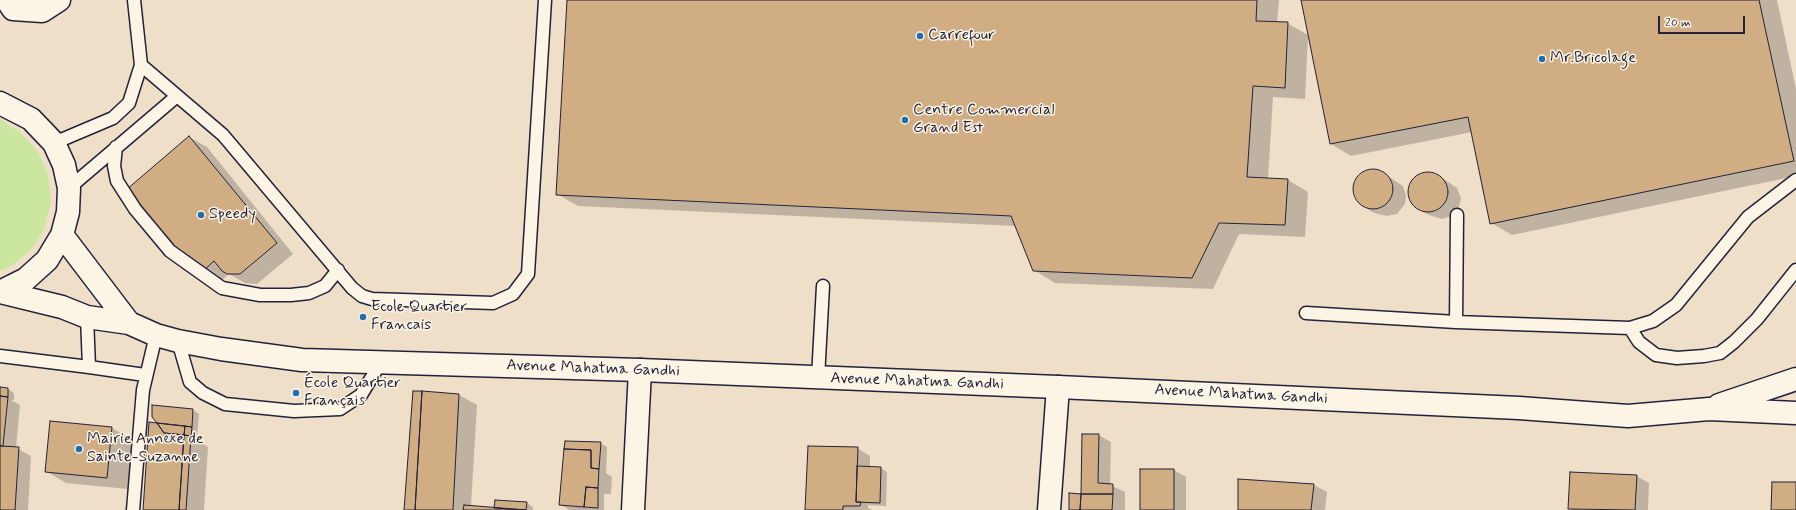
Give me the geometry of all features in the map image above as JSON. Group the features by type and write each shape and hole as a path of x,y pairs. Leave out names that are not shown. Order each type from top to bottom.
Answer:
{"main road":[{"path":"7,0 13,9 42,12 59,0"},
{"path":"0,102 31,119 54,143 64,165 69,188 68,212 62,235 47,260 26,279 0,292"},
{"name":"Avenue Mahatma Gandhi","path":"62,235 129,323"},
{"name":"Avenue Mahatma Gandhi","path":"0,292 62,307 87,317 129,323 156,335 178,341 221,349 302,360 640,370 1058,387 1511,408 1628,416 1709,409 1796,413"},
{"path":"633,510 640,370"},
{"name":"Avenue Mahatma Gandhi","path":"1709,409 1796,379"},
{"path":"1049,510 1058,387"}],"lane":[{"path":"54,143 113,118 129,103 142,65 134,0"},
{"path":"142,65 223,135 352,288 362,296 372,299 493,303 513,294 528,274 545,0"},
{"path":"69,188 177,96"},
{"path":"116,147 114,166 117,182 135,209 170,251 222,288 260,294 291,295 309,293 325,286 338,270"},
{"path":"1306,313 1456,322 1630,328 1654,321 1676,305 1748,217 1796,180"},
{"path":"1456,322 1457,215"},
{"path":"1630,328 1640,342 1656,355 1677,358 1720,353 1734,342 1757,319 1796,270"},
{"path":"818,378 823,286"},
{"path":"87,317 89,366"},
{"path":"133,510 142,390 156,335"},
{"path":"178,341 190,382 203,393 225,404 294,411 340,409 361,395 381,362"},
{"path":"0,356 145,374"}],"green space":[{"path":"0,119 19,131 38,152 48,175 51,203 43,231 34,246 13,265 0,271"}],"building":[{"name":"Centre Commercial Grand Est","path":"567,0 1257,0 1256,21 1288,22 1285,88 1253,86 1247,177 1288,179 1285,225 1219,223 1192,278 1033,271 1011,216 556,195"},
{"name":"Mr.Bricolage","path":"1301,0 1759,0 1794,161 1490,224 1468,117 1330,144"},
{"path":"189,136 277,243 240,274 227,274 222,271 214,261 199,275 126,190"},
{"path":"1377,169 1384,172 1390,178 1393,189 1392,197 1384,206 1377,209 1369,209 1362,206 1354,197 1353,185 1356,178 1365,170"},
{"path":"1432,172 1439,175 1445,181 1448,192 1447,200 1439,209 1432,212 1424,212 1417,209 1409,200 1408,188 1411,181 1420,173"},
{"path":"0,387 8,388 8,397 0,396"},
{"path":"413,391 422,391 415,510 404,510"},
{"path":"422,391 459,394 453,510 415,510"},
{"path":"0,396 8,397 3,446 0,446"},
{"path":"152,405 193,409 192,427 157,423 152,417"},
{"name":"Mairie Annexe de Sainte-Suzanne","path":"50,421 112,427 107,478 45,472"},
{"path":"149,422 157,423 164,433 184,435 179,510 143,510"},
{"path":"157,423 185,426 184,435 164,433"},
{"path":"185,426 192,427 191,436 184,435"},
{"path":"1082,434 1099,434 1098,483 1113,484 1113,494 1081,494"},
{"path":"184,435 191,436 186,510 179,510"},
{"path":"565,441 601,442 599,469 591,468 591,450 564,449"},
{"path":"0,446 19,447 15,510 0,510"},
{"path":"808,446 858,447 856,502 861,502 860,506 843,506 843,510 805,510"},
{"path":"564,449 591,450 591,468 599,469 598,488 586,487 584,507 559,505"},
{"path":"857,466 881,467 880,503 856,502"},
{"path":"1140,469 1174,469 1174,510 1140,510"},
{"path":"1570,472 1637,475 1635,510 1568,509"},
{"path":"1238,479 1314,484 1311,510 1238,510"},
{"path":"1772,482 1796,482 1796,510 1771,510"},
{"path":"586,487 598,488 598,508 584,507"},
{"path":"1069,493 1081,494 1080,510 1069,510"},
{"path":"1081,494 1113,494 1112,510 1080,510"},
{"path":"495,500 527,502 526,510 494,508"},
{"path":"464,505 526,510 463,510"}],"place":[{"name":"Carrefour","path":"920,36"},
{"name":"Mr.Bricolage","path":"1542,59"},
{"name":"Centre Commercial Grand Est","path":"905,120"},
{"name":"Speedy","path":"201,215"},
{"name":"Ecole Quartier Francais","path":"363,317"},
{"name":"École Quartier Français","path":"296,393"},
{"name":"Mairie Annexe de Sainte-Suzanne","path":"79,449"}]}
